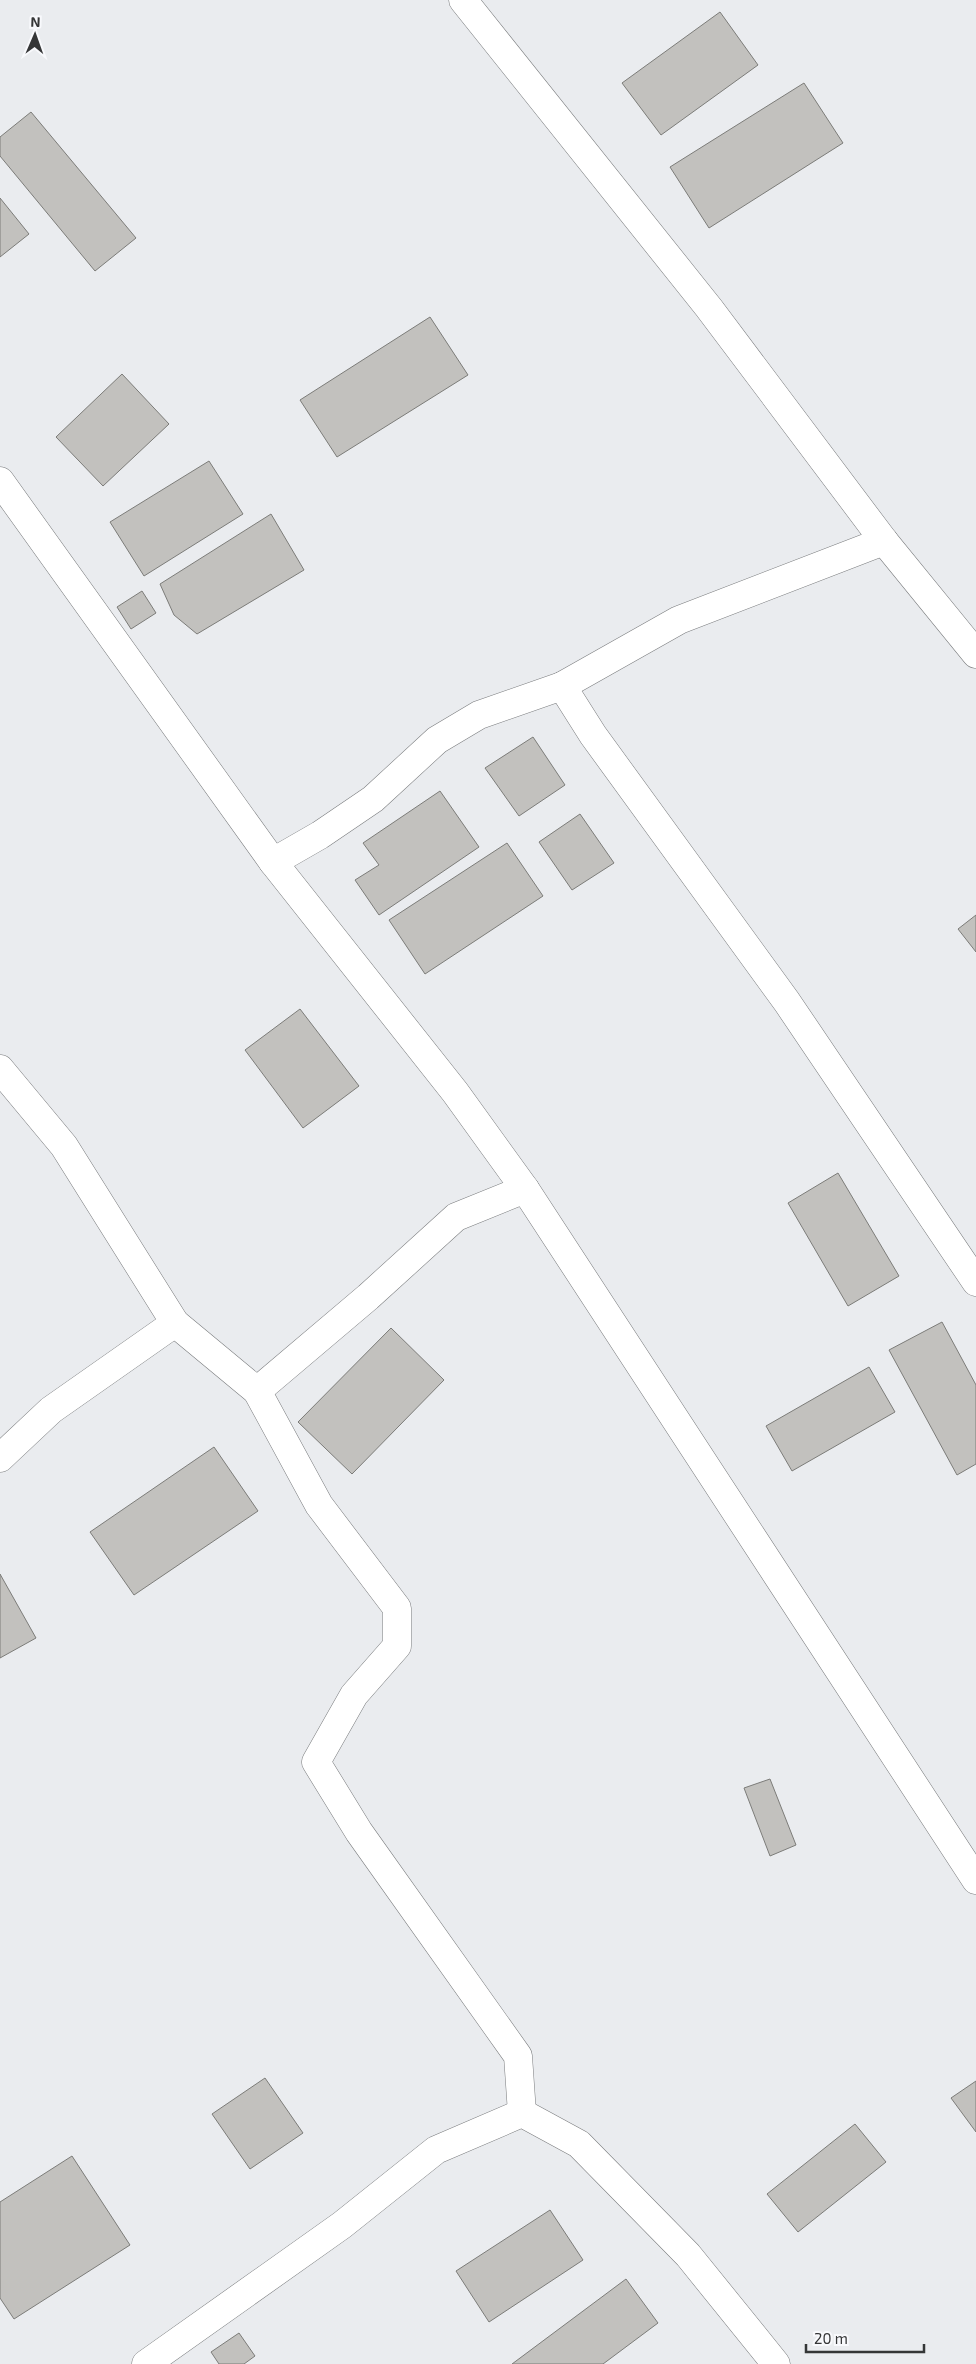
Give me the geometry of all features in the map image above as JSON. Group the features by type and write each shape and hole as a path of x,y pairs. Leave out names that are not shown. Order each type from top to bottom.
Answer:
{"street":[{"path":"463,0 709,308 884,541 976,654"},
{"path":"0,481 273,862 455,1092 525,1189 976,1880"},
{"path":"273,862 320,835 373,799 437,740 479,715 562,686 679,620 884,541"},
{"path":"562,686 593,735 787,1002 976,1282"},
{"path":"0,1069 64,1146 175,1323 257,1392 319,1505 397,1608 397,1646 354,1695 316,1762 359,1832 518,2056 522,2114"},
{"path":"257,1392 368,1297 456,1217 525,1189"},
{"path":"0,1458 51,1410 175,1323"},
{"path":"146,2364 342,2225 436,2150 522,2114"},
{"path":"522,2114 579,2144 688,2255 776,2364"}],"building":[{"path":"720,12 758,65 661,135 622,83"},
{"path":"804,83 843,143 709,228 670,167"},
{"path":"31,112 136,238 95,271 0,156 0,137"},
{"path":"0,198 29,234 0,257"},
{"path":"430,317 468,375 337,457 300,400"},
{"path":"122,374 169,424 103,486 56,437"},
{"path":"209,461 243,514 144,576 110,522"},
{"path":"271,514 304,570 197,634 174,615 160,584"},
{"path":"142,591 156,613 131,629 117,607"},
{"path":"533,737 565,785 519,816 485,768"},
{"path":"440,791 479,847 379,915 355,880 379,865 363,843"},
{"path":"580,814 614,863 572,890 539,842"},
{"path":"507,843 543,896 425,974 389,920"},
{"path":"976,915 976,952 958,929"},
{"path":"300,1009 359,1086 303,1128 245,1050"},
{"path":"838,1173 899,1276 848,1306 788,1203"},
{"path":"942,1322 976,1385 976,1464 957,1475 889,1350"},
{"path":"391,1328 444,1380 352,1474 298,1422"},
{"path":"869,1367 895,1412 792,1471 766,1426"},
{"path":"214,1447 258,1511 134,1595 90,1532"},
{"path":"0,1574 36,1638 0,1658"},
{"path":"770,1779 796,1845 770,1856 744,1788"},
{"path":"265,2078 303,2133 250,2169 212,2114"},
{"path":"976,2081 976,2132 951,2098"},
{"path":"855,2124 886,2162 798,2232 767,2194"},
{"path":"72,2156 130,2245 14,2319 0,2298 0,2202"},
{"path":"550,2210 583,2260 489,2322 456,2271"},
{"path":"626,2279 658,2323 603,2364 512,2364"},
{"path":"239,2333 255,2356 244,2364 219,2364 211,2352"}]}
